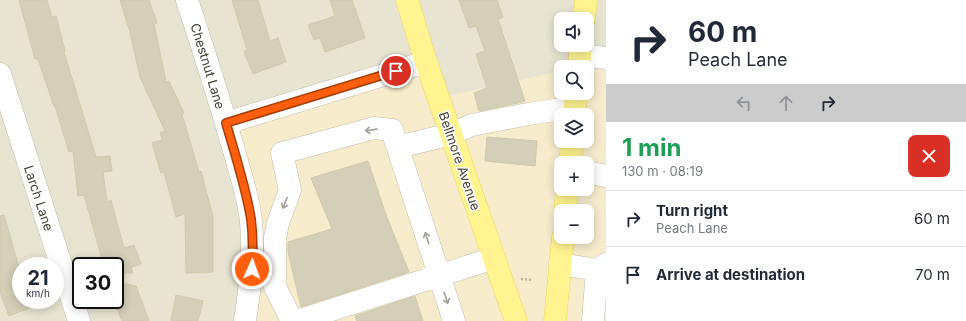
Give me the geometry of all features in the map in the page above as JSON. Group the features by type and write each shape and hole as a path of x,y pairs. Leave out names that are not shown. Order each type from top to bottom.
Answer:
{"main road":[{"name":"Bellmore Avenue","path":"407,0 450,134 516,321"},
{"path":"585,12 586,0"},
{"path":"554,321 562,244"}],"street":[{"name":"Chestnut Lane","path":"187,0 226,123 248,202 251,221 252,256 250,294 244,321"},
{"path":"580,56 606,58"},
{"path":"226,123 426,62"},
{"name":"Larch Lane","path":"0,74 79,321"},
{"path":"398,147 450,134 472,125 575,105"},
{"path":"292,321 275,287 276,231 290,190 282,153 374,128 392,130 454,321"},
{"path":"296,321 330,316 439,275 494,258"},
{"path":"560,264 601,267 593,321"}],"path":[{"path":"519,280 533,280"}],"shaded area":[{"path":"0,0 606,0 606,321 0,321"},
{"path":"606,58 606,321 245,321 252,256 226,123 426,62 438,98 554,73 554,100 594,100 594,64"}],"building":[{"path":"19,0 47,0 52,17 56,16 64,52 96,157 110,156 112,171 103,172 107,202 111,200 124,248 134,245 141,264 131,267 133,273 124,273 124,257 101,257 84,195 78,196 73,151 69,152 55,106 38,59 35,59"},
{"path":"120,0 149,0 157,23 154,24 166,82 169,81 184,113 182,114 199,172 201,171 213,217 213,272 186,273 185,214 176,217 164,172 161,173 152,143 162,140 160,133 165,131 140,77 130,32"},
{"path":"232,0 258,0 270,41 278,38 286,62 253,74 244,51 247,50"},
{"path":"330,0 352,0 365,38 325,52 320,38 314,40 308,25 335,16"},
{"path":"459,0 497,0 503,17 498,19 525,101 479,111 474,93 487,88 476,54 485,51 476,26 469,28"},
{"path":"487,137 537,141 535,166 485,161"},
{"path":"368,161 386,215 409,272 301,307 288,252 288,242 332,229 311,178"},
{"path":"4,215 16,257 12,257 12,309 27,309 9,316 0,292 0,216"},
{"path":"124,284 136,286 149,321 122,321 117,309 124,309"},
{"path":"176,295 203,301 198,321 171,321"},
{"path":"415,296 423,321 357,321 355,316"}],"route":[{"path":"252,269 251,221 248,202 226,123 396,71"}]}
